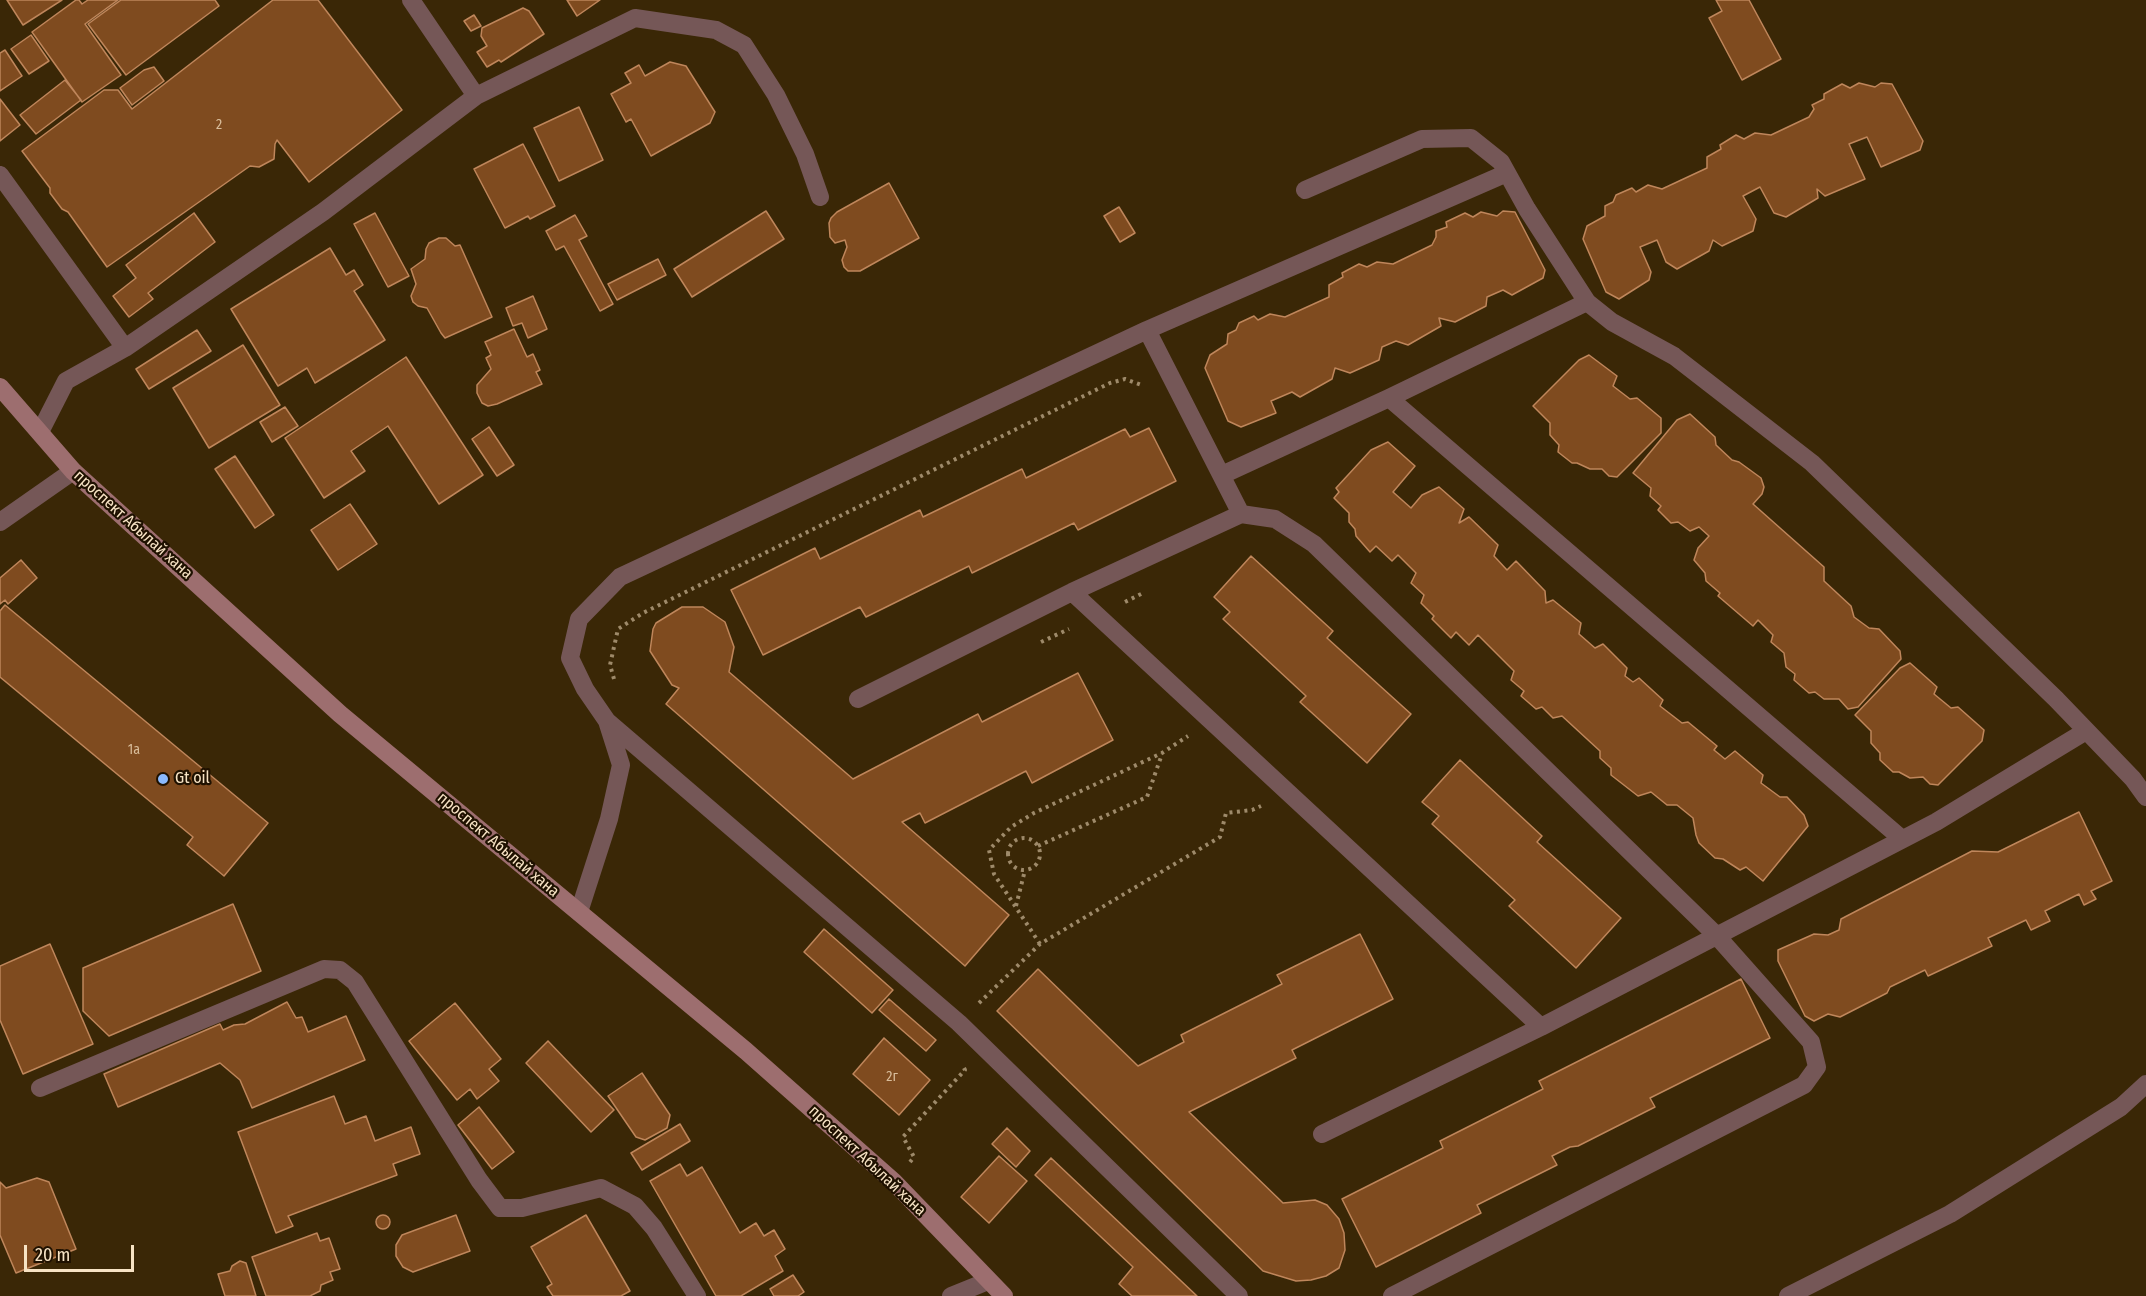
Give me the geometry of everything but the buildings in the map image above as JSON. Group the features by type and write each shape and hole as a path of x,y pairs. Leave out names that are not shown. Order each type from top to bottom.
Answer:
{"main road":[{"name":"проспект Абылай хана","path":"0,387 73,471 340,714 746,1050 894,1182 1004,1296"}],"street":[{"path":"411,0 476,96"},
{"path":"40,432 66,381 125,348 323,212 476,96 635,18 716,30 744,45 776,95 805,154 820,197"},
{"path":"1305,190 1422,139 1471,138 1501,162 1587,302 1612,322 1674,357 1812,464 2056,699 2133,779 2146,797"},
{"path":"1239,1296 959,1023 608,722 585,689 570,658 579,619 620,577 1147,330 1507,173"},
{"path":"0,175 125,348"},
{"path":"1222,474 1389,398 1587,302"},
{"path":"1147,330 1241,514"},
{"path":"1389,398 1902,839"},
{"path":"0,522 73,471"},
{"path":"858,699 1072,592 1241,514 1275,519 1314,544 1716,935 1811,1042 1817,1066 1804,1085 1392,1296"},
{"path":"1072,592 1541,1028"},
{"path":"579,912 609,819 621,765 608,722"},
{"path":"1322,1134 1541,1028 1936,822 2086,731"},
{"path":"40,1088 324,969 340,970 355,982 479,1180 500,1208 522,1208 601,1188 635,1206 654,1228 697,1296"},
{"path":"1788,1296 1950,1214 2121,1107 2146,1084"},
{"path":"951,1296 988,1281"}],"path":[{"path":"608,722 621,703 610,665 618,629 643,613 1110,383 1125,379 1143,385 1147,391"},
{"path":"1040,944 994,874 989,850 1011,827 1034,813 1162,753 1211,721"},
{"path":"1038,846 1148,797 1162,753"},
{"path":"894,1182 914,1157 903,1137 965,1071 959,1023 1040,944 1220,837 1226,813 1252,810 1289,793"},
{"path":"1026,837 1038,846 1041,853 1039,862 1033,868 1025,870 1018,869 1011,864 1008,849 1018,838 1026,837"},
{"path":"1016,906 1025,870"}],"place":[{"name":"Gt oil","path":"163,779"}]}
